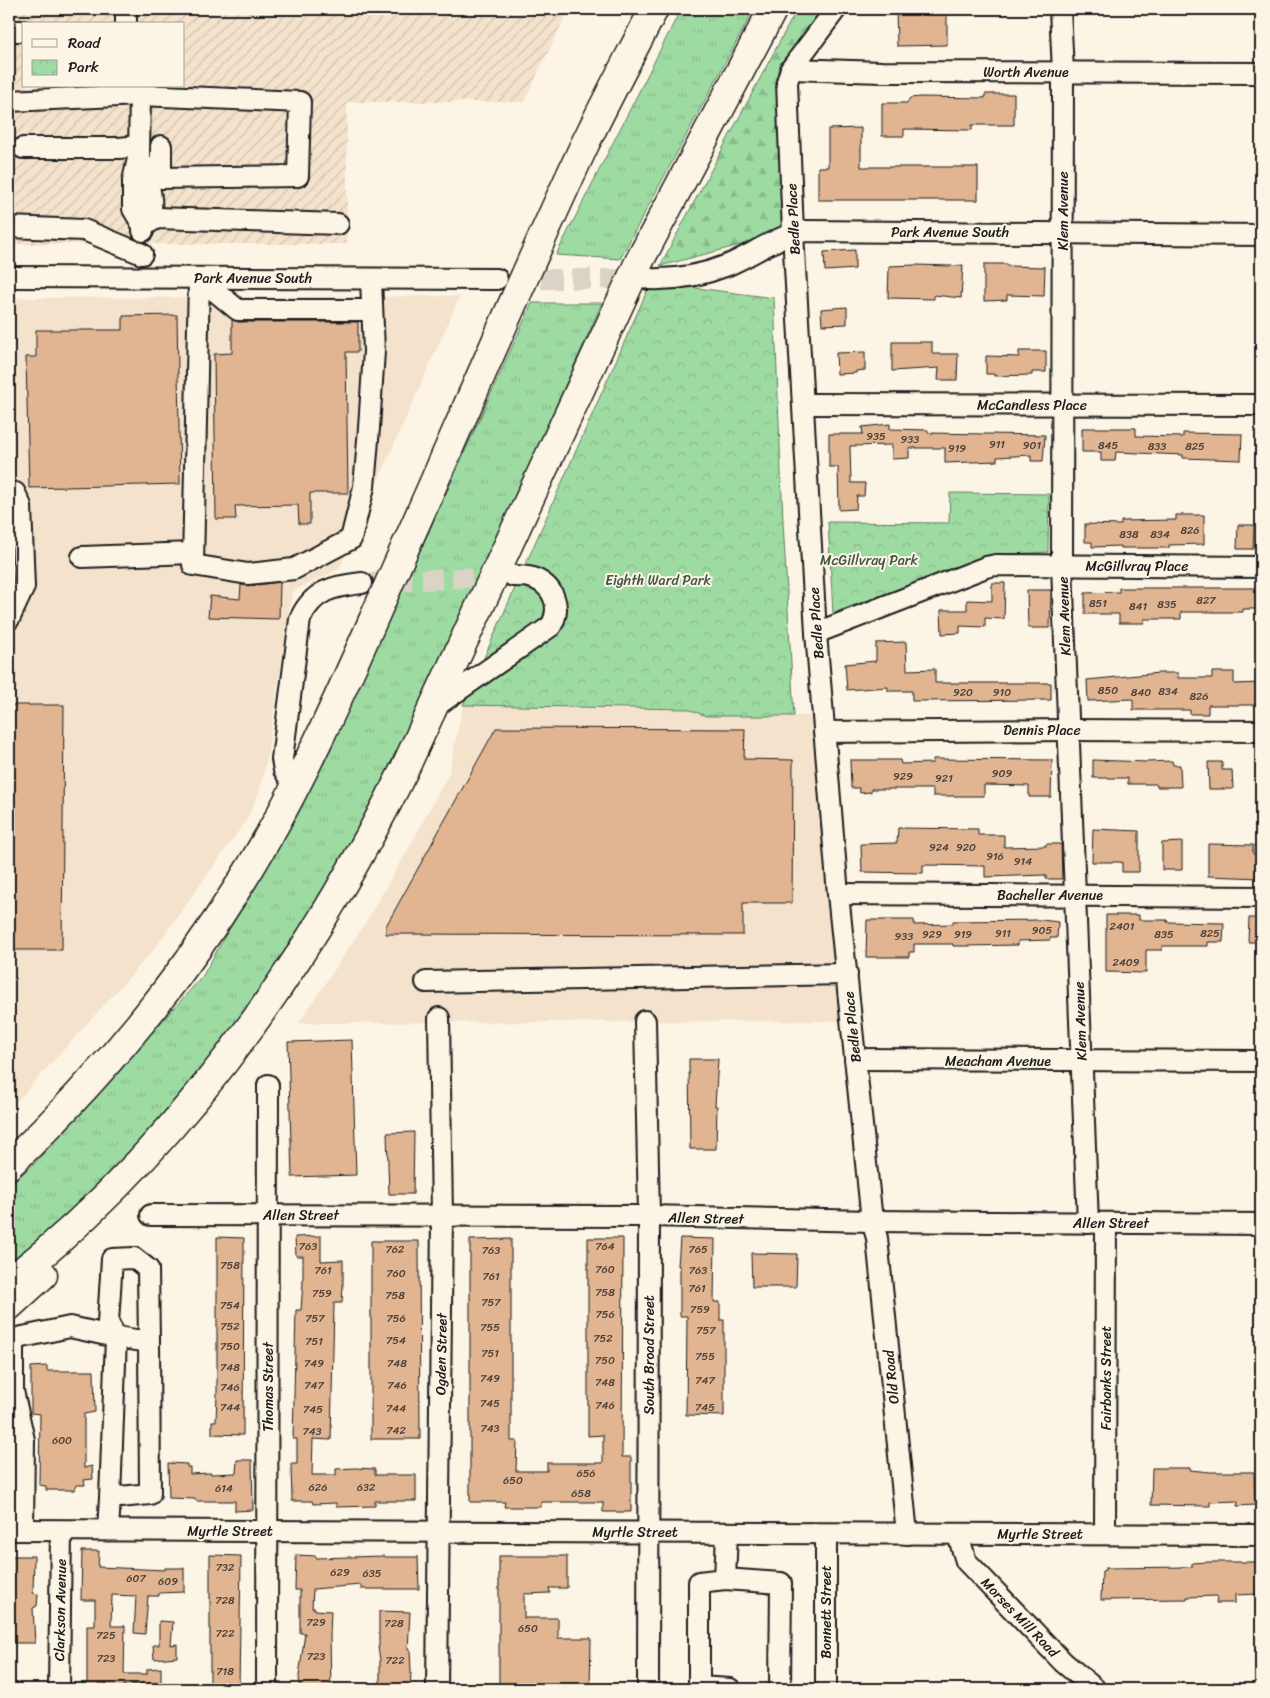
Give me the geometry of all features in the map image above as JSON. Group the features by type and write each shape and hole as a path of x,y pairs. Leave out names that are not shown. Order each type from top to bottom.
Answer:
{"highway":[{"path":"9,1165 68,1106 121,1048 191,958 245,877 295,787 343,687 581,154 654,9"},
{"path":"9,1306 102,1218 173,1125 256,1022 320,925 382,815 640,260 773,9"},
{"path":"9,1146 68,1106"},
{"path":"9,1282 67,1232 107,1194 173,1125"}],"street":[{"path":"126,9 126,22"},
{"name":"Bedle Place","path":"836,9 791,69 787,82 793,233 816,633 838,894 872,1221"},
{"name":"Klem Avenue","path":"1060,9 1063,72 1062,566 1082,1061 1097,1223"},
{"path":"9,30 22,31"},
{"name":"Worth Avenue","path":"791,69 882,72 1261,72"},
{"path":"9,101 138,90 300,102 298,176 161,178 161,146"},
{"path":"138,90 139,150 133,181 133,209 143,226 141,278"},
{"path":"23,148 119,148 139,150"},
{"path":"143,226 157,218 338,224"},
{"path":"9,227 84,230 142,254"},
{"name":"Park Avenue South","path":"649,280 666,280 697,275 728,265 793,233 806,231 1261,235"},
{"name":"Park Avenue South","path":"9,277 497,279"},
{"path":"199,278 238,310 372,310"},
{"path":"199,278 193,566 248,574 294,569 351,539 364,487 374,351 371,279"},
{"name":"McCandless Place","path":"804,404 1261,405"},
{"path":"9,619 24,587 21,506 12,493"},
{"path":"82,557 193,553"},
{"name":"McGillvray Place","path":"816,633 986,567 996,565 1261,567"},
{"path":"432,709 551,626 558,608 549,590 532,578 513,576"},
{"path":"295,787 284,770 282,759 300,619 308,605 319,594 341,585 362,583"},
{"name":"Dennis Place","path":"824,732 1069,730 1261,732"},
{"name":"Bacheller Avenue","path":"838,894 1261,897"},
{"path":"426,982 846,974"},
{"name":"Ogden Street","path":"438,1689 442,1216 439,1018"},
{"name":"South Broad Street","path":"645,1021 649,1216 648,1689"},
{"name":"Meacham Avenue","path":"855,1060 1261,1061"},
{"name":"Thomas Street","path":"267,1689 268,1085"},
{"name":"Allen Street","path":"151,1215 649,1216 872,1221 1261,1224"},
{"name":"Old Road","path":"872,1221 877,1238 906,1534"},
{"name":"Fairbanks Street","path":"1097,1223 1106,1534"},
{"path":"108,1530 116,1337 108,1323 112,1259 134,1258 148,1269 150,1494 110,1498"},
{"path":"16,1530 24,1440 13,1391 11,1341 70,1327 149,1342"},
{"name":"Myrtle Street","path":"16,1530 1261,1535"},
{"name":"Clarkson Avenue","path":"59,1689 61,1531"},
{"path":"725,1579 727,1533"},
{"name":"Bonnett Street","path":"826,1534 826,1689"},
{"name":"Morses Mill Road","path":"958,1535 966,1561 1063,1662 1095,1689"},
{"path":"730,1689 699,1687 699,1582 725,1579 781,1583 780,1689"}],"shaded area":[{"path":"9,9 569,9 524,102 347,102 347,244 9,244"},
{"path":"460,296 339,569 292,592 266,763 259,793 246,821 152,952 9,1110 9,298"},
{"path":"463,705 688,709 706,716 820,716 851,1021 299,1023 362,928 405,855 449,773"}],"green space":[{"path":"681,9 754,9 620,259 556,255"},
{"path":"797,9 829,9 785,74 786,233 660,266"},
{"name":"Eighth Ward Park","path":"651,282 774,298 783,522 794,716 706,716 688,709 463,705"},
{"path":"532,303 602,303 530,464 366,817 268,983 183,1100 75,1208 9,1265 9,1185 34,1164 202,977 325,761"},
{"name":"McGillvray Park","path":"950,493 1049,494 1048,552 992,555 833,613 828,522 949,523"}],"building":[{"path":"896,9 947,9 947,45 897,46"},
{"path":"985,94 1014,94 1014,125 972,125 972,130 904,129 904,136 882,136 882,103 907,103 910,98 921,97 985,98"},
{"path":"861,128 861,167 978,167 978,200 818,200 818,167 828,167 828,129"},
{"path":"855,250 855,269 825,271 824,252"},
{"path":"984,264 1045,267 1044,296 1007,295 1007,300 984,301"},
{"path":"963,265 961,298 934,295 934,299 888,298 889,266"},
{"path":"847,307 847,324 822,325 821,309"},
{"path":"177,315 180,484 29,488 26,357 36,357 36,330 123,330 123,316"},
{"path":"232,320 238,322 358,322 358,352 346,352 348,493 310,493 310,524 299,524 298,505 235,506 236,519 216,519 214,354 232,353"},
{"path":"892,342 932,342 932,354 958,354 957,380 938,380 939,368 892,371"},
{"path":"1019,351 1046,351 1046,372 1032,372 1032,375 994,376 994,374 986,374 986,356 1019,357"},
{"path":"865,352 865,370 856,371 856,373 837,374 836,353"},
{"path":"890,424 890,429 928,430 928,433 1045,435 1043,461 1031,461 1031,455 997,457 997,461 945,463 945,448 909,448 909,458 892,459 892,445 850,446 851,483 865,483 864,496 857,496 856,509 839,510 838,467 829,467 829,434 863,434 862,427"},
{"path":"1082,428 1136,428 1136,436 1183,437 1183,433 1242,434 1241,460 1183,458 1183,455 1116,452 1115,461 1101,461 1101,452 1082,452"},
{"path":"1176,515 1204,515 1204,544 1169,545 1169,548 1121,548 1121,546 1092,547 1092,542 1085,542 1085,524 1121,525 1121,521 1176,520"},
{"path":"1238,525 1254,525 1253,549 1237,549"},
{"path":"280,582 279,619 208,617 210,596 240,599 241,585 249,586"},
{"path":"992,583 1005,583 1004,619 985,618 985,627 960,626 960,633 942,634 941,610 967,610 967,600 992,601"},
{"path":"1119,588 1258,588 1258,609 1243,609 1243,612 1181,612 1181,619 1144,619 1144,623 1119,623 1119,614 1085,614 1085,593 1119,592"},
{"path":"1027,590 1051,590 1050,628 1028,628"},
{"path":"906,642 907,670 935,669 935,683 1051,683 1051,700 912,701 912,691 888,691 888,687 847,690 845,664 876,661 876,643"},
{"path":"1212,672 1234,672 1234,684 1261,683 1261,705 1208,705 1208,714 1190,714 1190,710 1133,710 1133,699 1088,701 1087,680 1159,673 1178,673 1178,678 1212,678"},
{"path":"9,705 64,705 62,950 9,950"},
{"path":"496,728 745,729 744,759 793,760 792,903 743,903 743,935 386,934 386,926"},
{"path":"933,759 1052,760 1051,797 1029,797 1029,786 984,785 984,796 933,796 933,789 871,789 871,792 860,793 859,788 851,788 850,760 900,760 901,764 933,763"},
{"path":"1093,760 1172,761 1173,765 1180,765 1181,787 1157,787 1156,784 1128,784 1128,778 1093,778"},
{"path":"1208,762 1222,762 1222,770 1232,770 1233,789 1209,789"},
{"path":"898,828 978,829 978,835 1004,835 1004,847 1061,844 1062,879 1046,879 1046,875 985,877 985,866 923,865 923,873 862,872 861,844 897,843"},
{"path":"1093,829 1139,831 1139,872 1122,872 1122,862 1092,862"},
{"path":"1182,842 1182,870 1162,870 1162,843"},
{"path":"1208,844 1253,845 1253,854 1261,854 1261,878 1208,876"},
{"path":"1106,915 1139,915 1139,920 1167,920 1167,922 1224,923 1223,942 1208,942 1208,946 1162,946 1162,950 1146,950 1146,973 1106,972"},
{"path":"1249,918 1261,918 1261,942 1248,942"},
{"path":"867,920 914,920 914,925 953,924 953,921 1042,920 1058,922 1057,938 1050,938 1050,940 1018,941 1018,945 953,946 953,944 914,944 914,952 909,952 909,957 866,957"},
{"path":"352,1040 356,1175 292,1177 288,1042"},
{"path":"689,1059 718,1059 715,1106 717,1106 716,1149 690,1149"},
{"path":"414,1132 413,1194 389,1194 387,1133"},
{"path":"321,1236 321,1261 343,1260 343,1285 342,1303 334,1303 331,1440 313,1439 312,1475 336,1475 336,1469 355,1468 375,1469 375,1475 416,1475 416,1501 375,1501 375,1506 336,1507 336,1503 313,1504 312,1501 292,1501 291,1464 297,1464 297,1439 293,1439 296,1310 301,1310 303,1282 303,1256 296,1256 295,1237"},
{"path":"217,1237 244,1238 243,1435 212,1434 212,1421 216,1421 217,1394"},
{"path":"588,1238 623,1238 622,1457 631,1457 631,1512 603,1512 603,1502 541,1502 541,1507 504,1507 505,1502 470,1502 470,1240 511,1239 511,1441 517,1441 516,1471 547,1471 547,1463 603,1463 603,1435 588,1436"},
{"path":"680,1238 715,1239 714,1302 720,1302 720,1320 724,1320 724,1416 686,1415 687,1316 680,1316 680,1266 678,1266"},
{"path":"371,1241 419,1241 420,1439 371,1439"},
{"path":"751,1253 797,1254 796,1287 752,1287"},
{"path":"47,1366 47,1371 94,1371 95,1412 84,1414 84,1468 92,1466 93,1479 84,1480 85,1485 76,1485 74,1490 46,1490 46,1486 39,1485 40,1414 31,1413 31,1367"},
{"path":"237,1460 252,1460 253,1510 235,1511 235,1501 196,1501 195,1499 169,1498 168,1463 187,1464 187,1467 190,1467 190,1474 236,1473"},
{"path":"1152,1468 1190,1468 1190,1470 1210,1472 1254,1472 1255,1505 1237,1506 1238,1501 1210,1502 1210,1506 1151,1505"},
{"path":"82,1551 99,1551 98,1567 165,1570 165,1568 184,1568 184,1592 159,1593 159,1596 148,1596 145,1634 134,1633 136,1596 112,1595 111,1626 125,1626 124,1674 147,1674 147,1669 161,1668 161,1683 124,1685 124,1689 87,1689 87,1626 95,1626 95,1600 81,1600"},
{"path":"210,1555 241,1556 239,1689 210,1689"},
{"path":"296,1555 316,1556 316,1558 418,1557 419,1589 361,1589 361,1585 313,1589 312,1608 315,1608 315,1610 331,1611 331,1689 300,1689 299,1676 305,1633 300,1633 300,1590 295,1590"},
{"path":"9,1556 34,1556 33,1593 38,1594 37,1606 33,1608 35,1643 9,1643"},
{"path":"499,1556 567,1556 567,1588 549,1588 550,1593 524,1594 524,1618 558,1618 558,1638 591,1638 590,1689 499,1689"},
{"path":"1258,1562 1258,1594 1235,1595 1235,1603 1216,1603 1217,1596 1187,1597 1187,1599 1101,1600 1102,1571 1105,1568 1192,1567 1192,1563"},
{"path":"379,1611 410,1612 408,1649 410,1649 410,1689 380,1689"},
{"path":"159,1621 173,1622 171,1645 177,1644 177,1657 154,1659 153,1645 159,1645"}],"tunnel":[{"path":"511,279 642,279"},
{"path":"362,583 504,576"}]}
